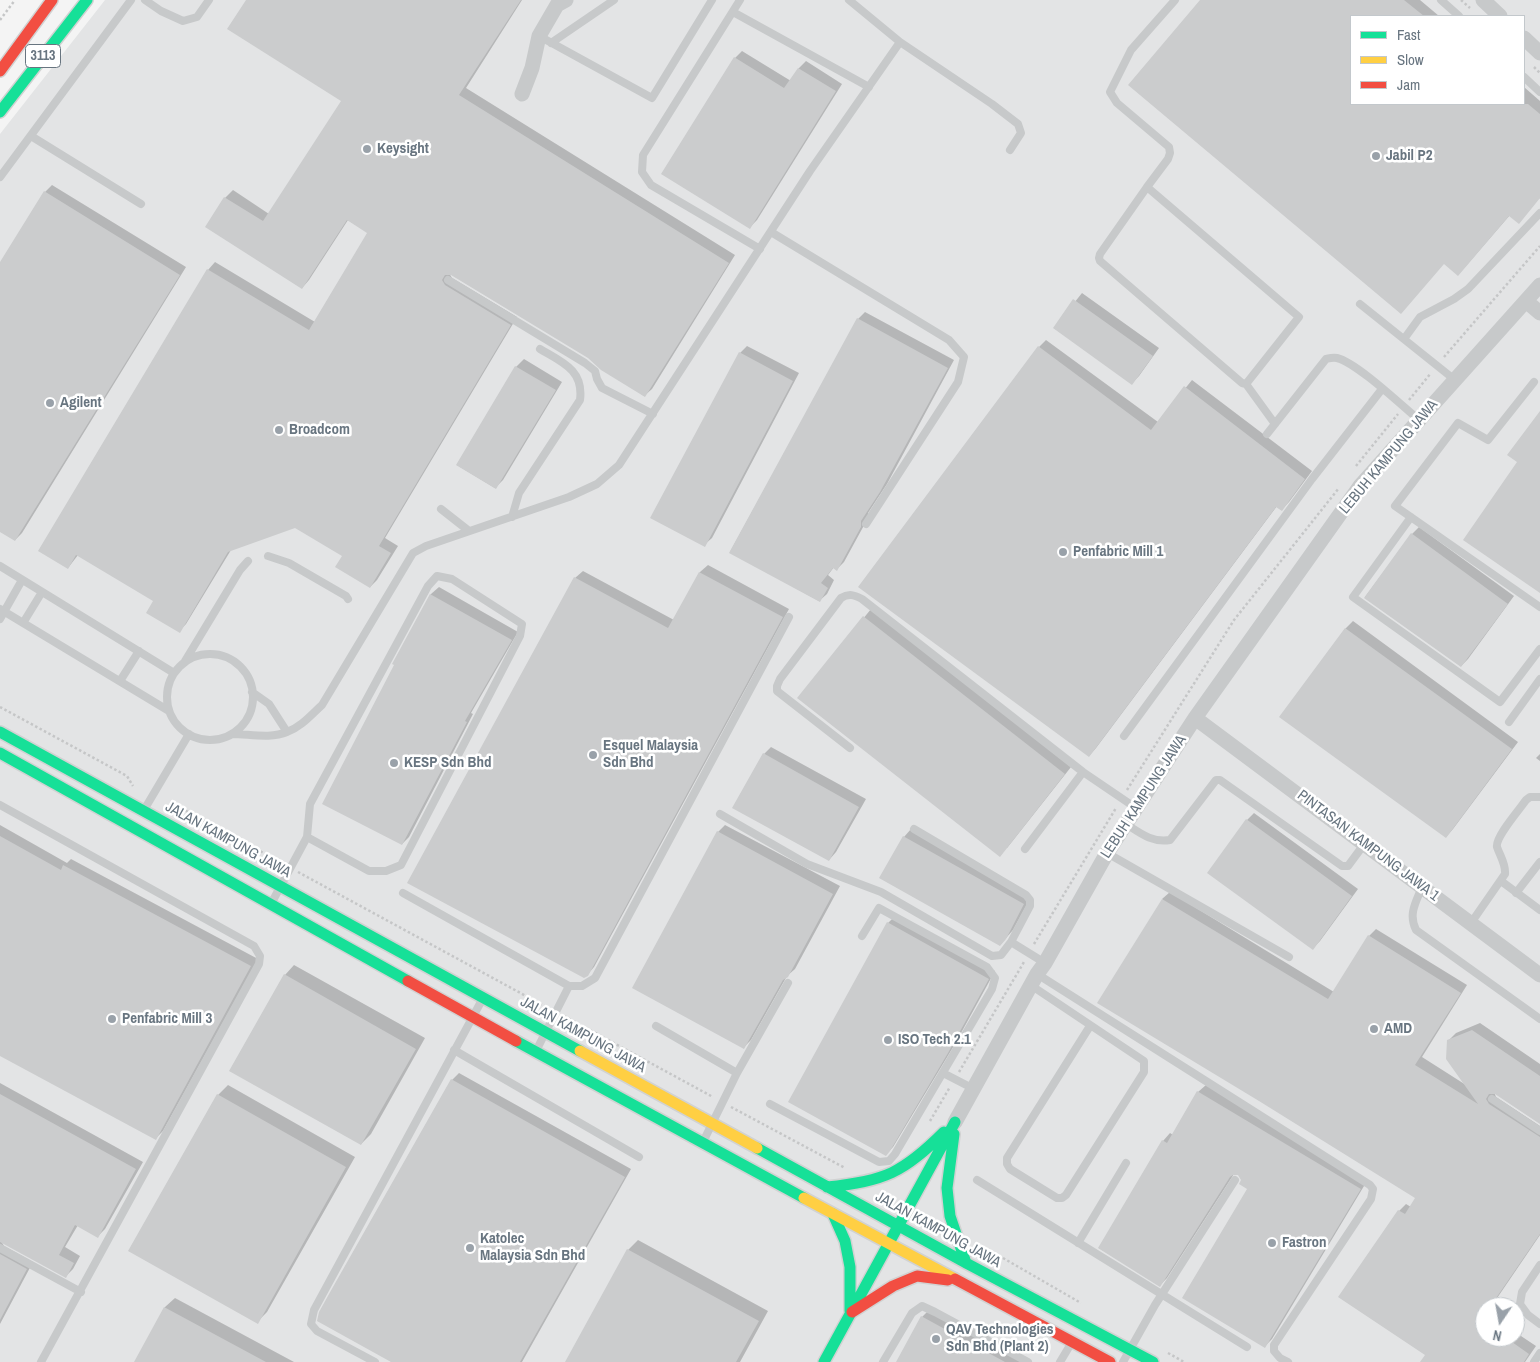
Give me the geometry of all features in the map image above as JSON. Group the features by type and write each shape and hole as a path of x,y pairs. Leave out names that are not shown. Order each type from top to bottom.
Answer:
{"main road":[{"name":"3113","path":"0,71 52,0"},
{"name":"3113","path":"0,97 74,0"},
{"name":"3113","path":"0,112 87,0"},
{"name":"JALAN KAMPUNG JAWA","path":"0,732 146,807 281,887 898,1226 1153,1362"},
{"path":"0,753 536,1052 888,1244 1110,1362"},
{"path":"828,1187 853,1185 884,1177 909,1164 955,1122"},
{"path":"955,1122 947,1188 950,1216 966,1263"},
{"name":"LEBUH KAMPUNG JAWA","path":"824,1362 955,1122"},
{"path":"833,1214 845,1241 850,1267 850,1314"},
{"path":"850,1314 893,1286 917,1276 960,1282"}],"street":[{"path":"522,94 557,6 566,0"},
{"path":"1483,0 1499,15"},
{"path":"1525,39 1540,54"},
{"name":"LEBUH KAMPUNG JAWA","path":"955,1122 1107,853 1195,718 1360,486 1540,285"},
{"path":"1526,301 1540,313"},
{"name":"PINTASAN KAMPUNG JAWA 1","path":"1195,718 1540,975"}],"lane":[{"path":"0,177 131,0"},
{"path":"145,0 161,11 182,21 197,17 204,2"},
{"path":"545,40 614,0"},
{"path":"545,40 652,98 712,0"},
{"path":"740,0 643,155 642,172 651,185 760,249"},
{"path":"849,0 900,42 992,104 1018,124 1021,133 1010,150"},
{"path":"1175,0 1131,50 1110,92 1117,104 1169,147 1170,153 1099,258 1100,262 1242,383 1246,384 1275,424"},
{"path":"1441,0 1458,15"},
{"path":"733,12 869,87"},
{"path":"232,734 243,724 251,711 253,698 251,684 246,675 231,660 220,655 207,654 195,657 184,663 174,672 168,684 166,698 169,711 176,724 189,734 203,739 218,739 232,734 272,735 287,732 303,723 322,705 413,553 426,546 570,497 597,484 619,465 810,171 900,42"},
{"path":"1525,78 1540,92"},
{"path":"31,136 141,204"},
{"path":"1147,187 1299,317 1246,384"},
{"path":"1404,338 1420,317 1468,289 1540,213"},
{"path":"771,232 949,340 964,358 958,382 866,524"},
{"path":"448,280 585,363 596,372 596,379 602,388 653,414"},
{"path":"1360,304 1455,380"},
{"path":"512,516 519,493 580,400 580,381 569,366 540,348"},
{"path":"1268,434 1326,359 1336,357 1346,362 1382,389 1419,420"},
{"path":"1534,382 1488,440 1458,423 1396,506 1540,607"},
{"path":"1124,736 1312,479 1382,389"},
{"path":"441,509 469,531"},
{"path":"1412,517 1353,597 1500,702 1540,649"},
{"path":"268,556 289,563 346,596 348,599"},
{"path":"184,663 240,570 248,561"},
{"path":"0,566 174,672"},
{"path":"271,904 307,837 310,804 428,586 437,576 452,579 522,624 520,636 401,865 386,871 369,871 307,837"},
{"path":"22,580 1,613 23,623 169,711"},
{"path":"23,623 42,592"},
{"path":"850,748 777,690 777,686 780,679 836,606 847,594 854,594 1083,772 1136,808"},
{"path":"403,893 569,986 582,986 595,978 789,617"},
{"path":"120,681 139,651"},
{"path":"1510,722 1540,679"},
{"path":"252,692 269,704 287,732"},
{"path":"134,828 189,734"},
{"path":"1025,848 1083,772"},
{"path":"1126,824 1149,839 1170,840 1216,780 1220,780 1342,866 1348,866 1365,843"},
{"path":"1471,922 1506,874 1506,868 1498,847 1498,839 1526,800 1530,797 1540,797"},
{"path":"0,805 254,946 260,956 259,964 41,1362"},
{"path":"720,814 807,864 881,892 992,956 1000,955 1011,942 1030,906 1030,900 1026,895 914,829"},
{"path":"1107,853 1288,957"},
{"path":"1516,893 1540,862"},
{"path":"1500,881 1540,910"},
{"path":"1422,886 1411,916 1416,930 1540,1019"},
{"path":"770,1104 879,1162 889,1161 895,1154 992,989 995,978 987,967 879,908 862,936"},
{"path":"1011,942 1038,975 1090,1026 1144,1061 1144,1072 1066,1195 1062,1198 1057,1198 1010,1169 1007,1164 1008,1158 1090,1026"},
{"path":"1038,975 1370,1185 1373,1189 1371,1199 1274,1345 1274,1351 1280,1358 1288,1362"},
{"path":"703,1142 737,1073 788,983"},
{"path":"536,1052 569,986"},
{"path":"375,1362 317,1331 311,1324 314,1310 483,998"},
{"path":"656,1026 737,1073"},
{"path":"454,1050 639,1157"},
{"path":"943,1073 974,1089"},
{"path":"1492,1099 1540,1131"},
{"path":"1078,1243 1126,1163"},
{"path":"978,1180 1161,1296 1247,1347"},
{"path":"1123,1362 1161,1296 1235,1180"},
{"path":"0,1248 81,1292"},
{"path":"1540,1265 1522,1292 1520,1304 1528,1315 1540,1324"},
{"path":"883,1362 912,1313 922,1306 1028,1362"},
{"path":"1060,1362 1078,1322"},
{"path":"1534,1362 1540,1353"}],"path":[{"path":"0,20 15,0"},
{"path":"0,707 127,776 146,807 178,806 849,1170"}],"shaded area":[{"path":"105,0 1540,0 1540,1362 0,1362 0,134"}],"building":[{"path":"246,0 521,0 459,95 729,263 645,397 601,370 588,358 451,275 445,275 442,280 445,285 511,325 379,546 391,553 370,588 335,567 342,556 295,528 228,552 180,633 146,613 153,601 76,555 68,569 38,551 207,269 309,330 367,233 347,220 302,289 205,227 224,197 263,221 341,101 227,29"},
{"name":"Jabil P2","path":"1200,0 1404,0 1423,15 1350,15 1350,105 1528,104 1540,114 1540,198 1519,224 1509,216 1458,276 1444,264 1401,314 1128,85"},
{"path":"734,57 784,88 798,68 836,91 750,229 661,174"},
{"name":"Agilent","path":"44,191 180,275 15,541 0,532 0,262"},
{"path":"1073,299 1153,356 1132,385 1053,328"},
{"path":"857,318 948,368 880,492 861,521 861,527 837,571 833,568 821,583 828,588 820,602 729,553"},
{"name":"Penfabric Mill 1","path":"1038,346 1151,430 1184,386 1305,479 1282,511 1276,507 1089,757 858,587"},
{"path":"739,352 793,381 705,547 650,518"},
{"path":"515,366 556,390 496,489 456,465"},
{"path":"1540,411 1540,593 1463,540 1517,462 1507,455"},
{"path":"1411,533 1508,604 1461,667 1364,598"},
{"name":"Esquel Malaysia Sdn Bhd","path":"699,572 783,617 588,976 584,978 407,883 574,577 668,628"},
{"path":"430,594 512,640 465,721 467,722 402,845 322,804 394,665 392,664"},
{"path":"863,616 1065,774 1000,857 797,698"},
{"path":"1345,628 1512,749 1446,838 1279,717"},
{"path":"763,753 859,807 829,861 732,808"},
{"path":"1246,819 1352,896 1313,950 1207,873"},
{"path":"717,831 833,894 788,977 783,980 744,1049 632,988"},
{"name":"Penfabric Mill 3","path":"0,836 61,870 63,865 251,966 156,1140 0,1056"},
{"path":"903,836 1024,904 1006,939 1000,946 879,878"},
{"path":"1162,899 1328,999 1368,935 1461,993 1415,1065 1478,1104 1446,1059 1447,1040 1472,1030 1540,1076 1540,1124 1495,1094 1489,1094 1486,1099 1489,1104 1540,1137 1540,1234 1497,1297 1475,1297 1475,1347 1519,1347 1529,1354 1524,1362 1420,1362 1425,1355 1338,1297 1398,1210 1405,1214 1415,1198 1097,1003"},
{"name":"ISO Tech 2.1","path":"887,922 989,979 948,1053 886,1156 788,1102"},
{"path":"284,974 416,1049 361,1145 229,1071"},
{"name":"Katolec Malaysia Sdn Bhd","path":"451,1079 625,1177 520,1362 391,1362 317,1321 319,1312"},
{"name":"Fastron","path":"1197,1091 1361,1189 1265,1348 1182,1298 1247,1189 1239,1184 1241,1180 1238,1175 1230,1177 1160,1287 1098,1248 1162,1140 1167,1143"},
{"path":"0,1094 136,1169 98,1238 75,1225 59,1255 74,1263 66,1278 0,1242"},
{"path":"217,1094 346,1167 258,1324 128,1251"},
{"path":"627,1249 759,1321 736,1362 565,1362"},
{"path":"0,1254 27,1269 0,1320"},
{"path":"164,1307 266,1362 134,1362"},
{"name":"QAV Technologies Sdn Bhd (Plant 2)","path":"921,1316 1005,1362 896,1362"}],"traffic: fast":[{"path":"0,112 87,0"},
{"path":"0,732 580,1051"},
{"path":"0,753 408,981"},
{"path":"516,1041 804,1198"},
{"path":"824,1362 955,1122"},
{"path":"827,1187 864,1182 892,1173 917,1157 944,1132"},
{"path":"954,1134 947,1188 950,1216 966,1263"},
{"path":"757,1148 966,1263 1153,1362"},
{"path":"833,1214 845,1241 850,1267 850,1311"}],"traffic: slow":[{"path":"580,1051 757,1148"},
{"path":"804,1198 955,1279"}],"traffic: jam":[{"path":"0,71 52,0"},
{"path":"408,981 516,1041"},
{"path":"852,1312 893,1286 917,1276 948,1280"},
{"path":"955,1279 1110,1362"}],"place":[{"name":"Keysight","path":"367,149"},
{"name":"Jabil P2","path":"1376,156"},
{"name":"Agilent","path":"50,403"},
{"name":"Broadcom","path":"279,430"},
{"name":"Penfabric Mill 1","path":"1063,552"},
{"name":"Esquel Malaysia Sdn Bhd","path":"593,755"},
{"name":"KESP Sdn Bhd","path":"394,763"},
{"name":"Penfabric Mill 3","path":"112,1019"},
{"name":"AMD","path":"1374,1029"},
{"name":"ISO Tech 2.1","path":"888,1040"},
{"name":"Fastron","path":"1272,1243"},
{"name":"Katolec Malaysia Sdn Bhd","path":"470,1248"},
{"name":"QAV Technologies Sdn Bhd (Plant 2)","path":"936,1339"}]}
